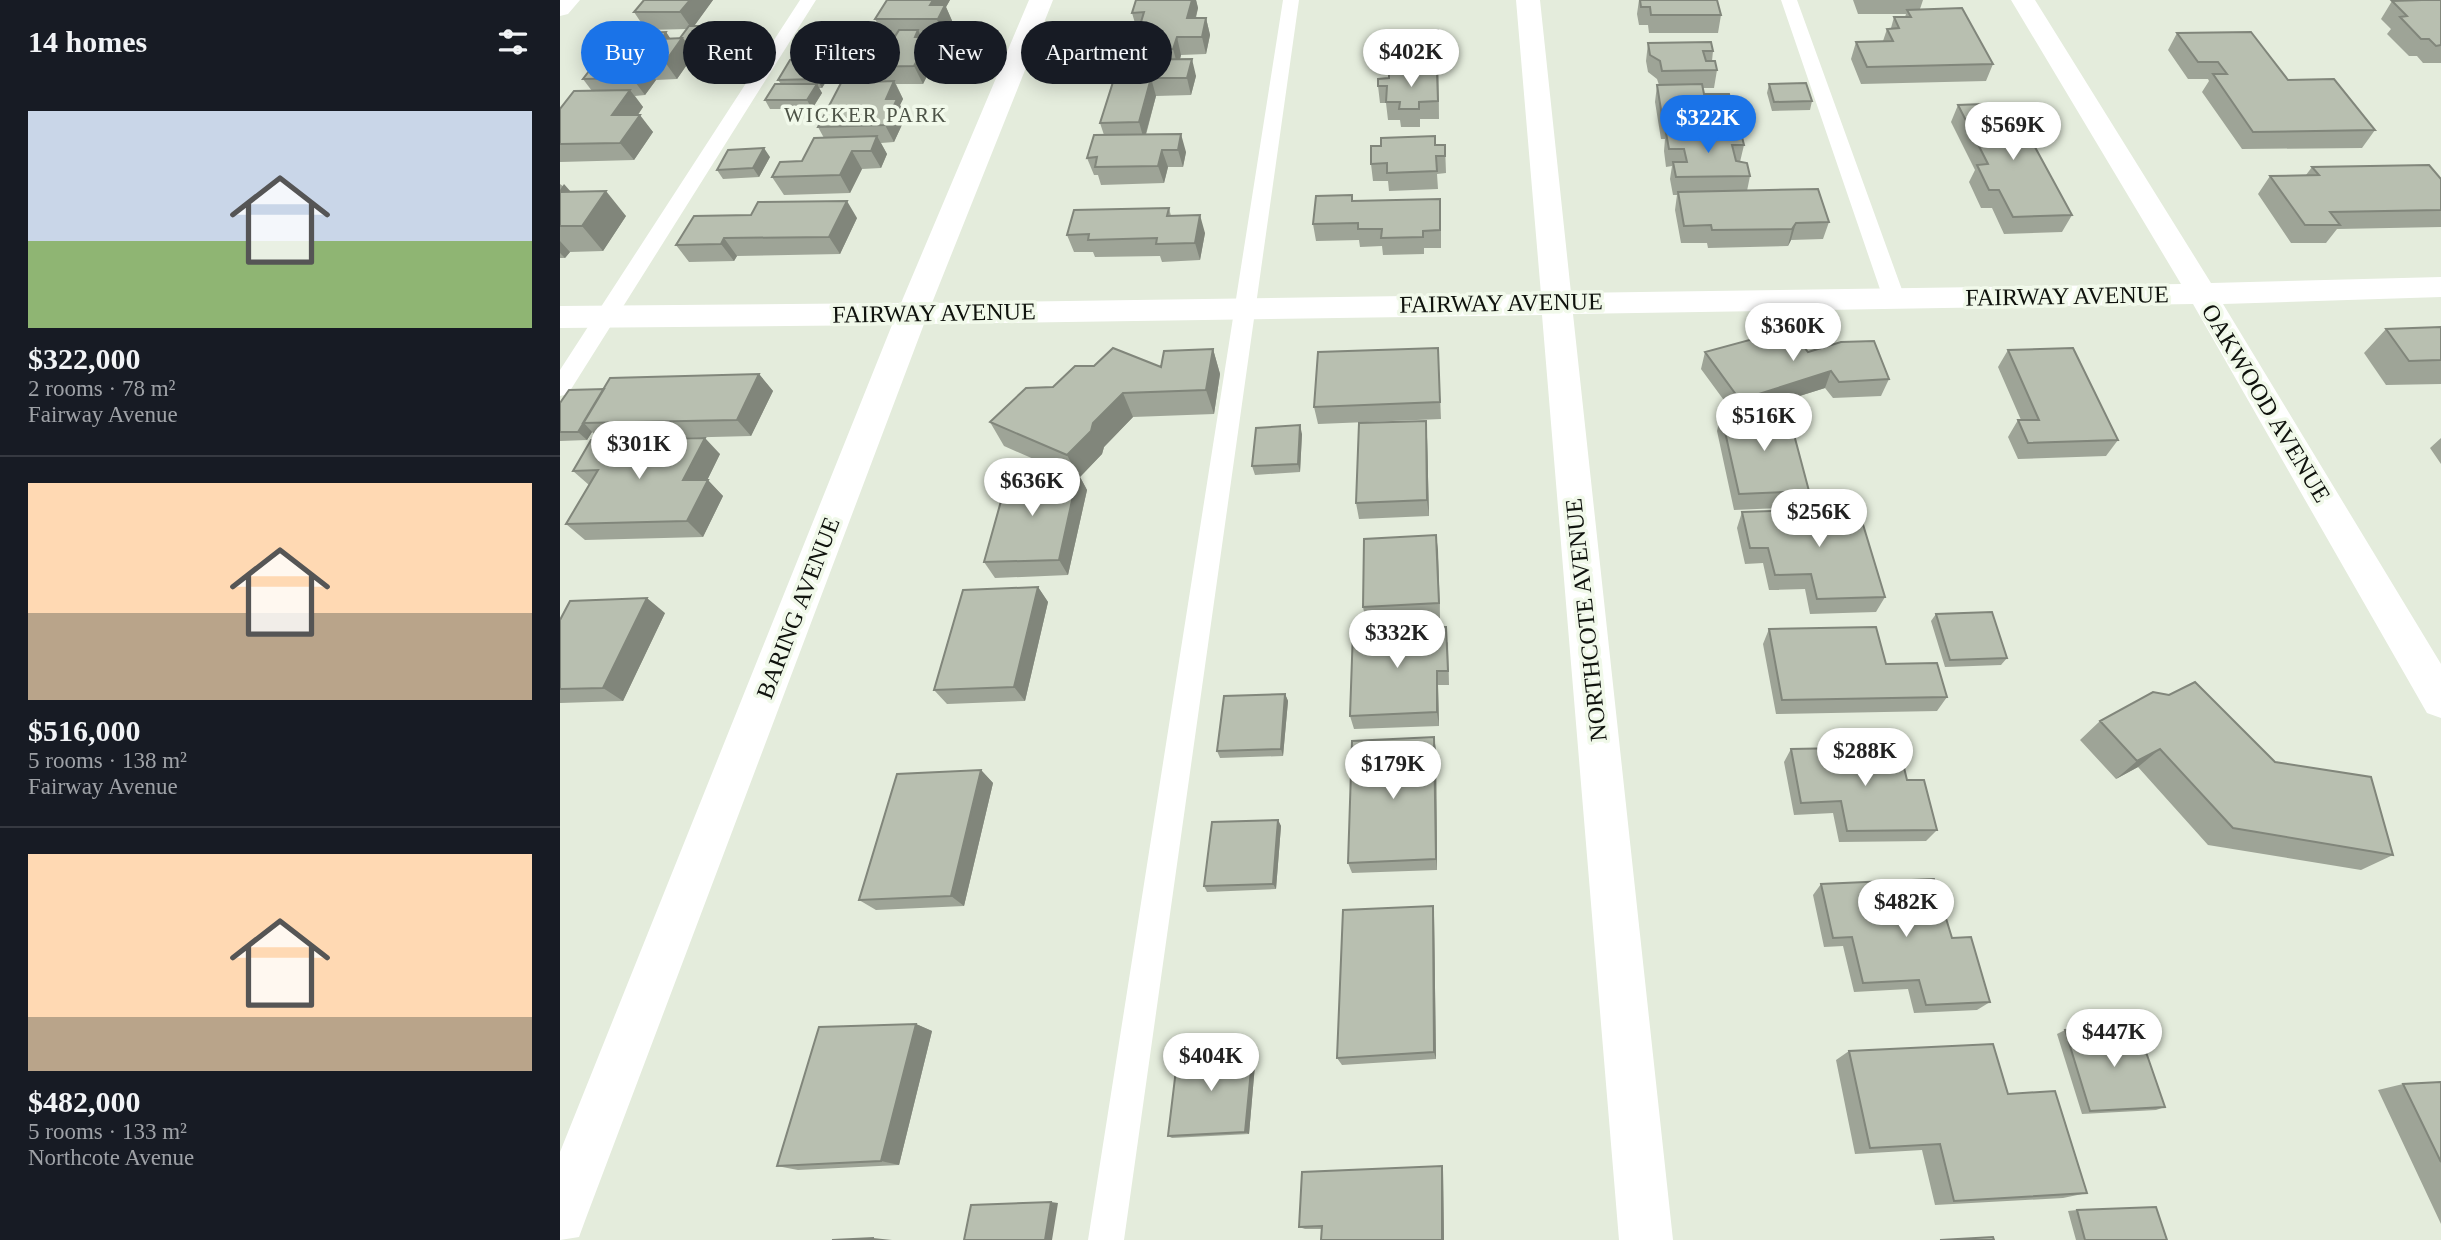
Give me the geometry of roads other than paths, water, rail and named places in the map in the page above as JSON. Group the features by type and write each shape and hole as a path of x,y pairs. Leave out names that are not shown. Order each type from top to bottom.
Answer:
{"street":[{"path":"560,9 568,0"},
{"name":"BARING AVENUE","path":"560,1218 912,314 1041,0"},
{"name":"NORTHCOTE AVENUE","path":"1528,0 1646,1240"},
{"name":"OAKWOOD AVENUE","path":"2023,0 2202,294 2441,700"},
{"name":"FAIRWAY AVENUE","path":"560,317 2202,294 2441,287"}],"lane":[{"path":"560,388 807,0"},
{"path":"1107,1240 1291,0"},
{"path":"1789,0 1894,298"}],"district":[{"name":"WICKER PARK","path":"866,115"}]}
